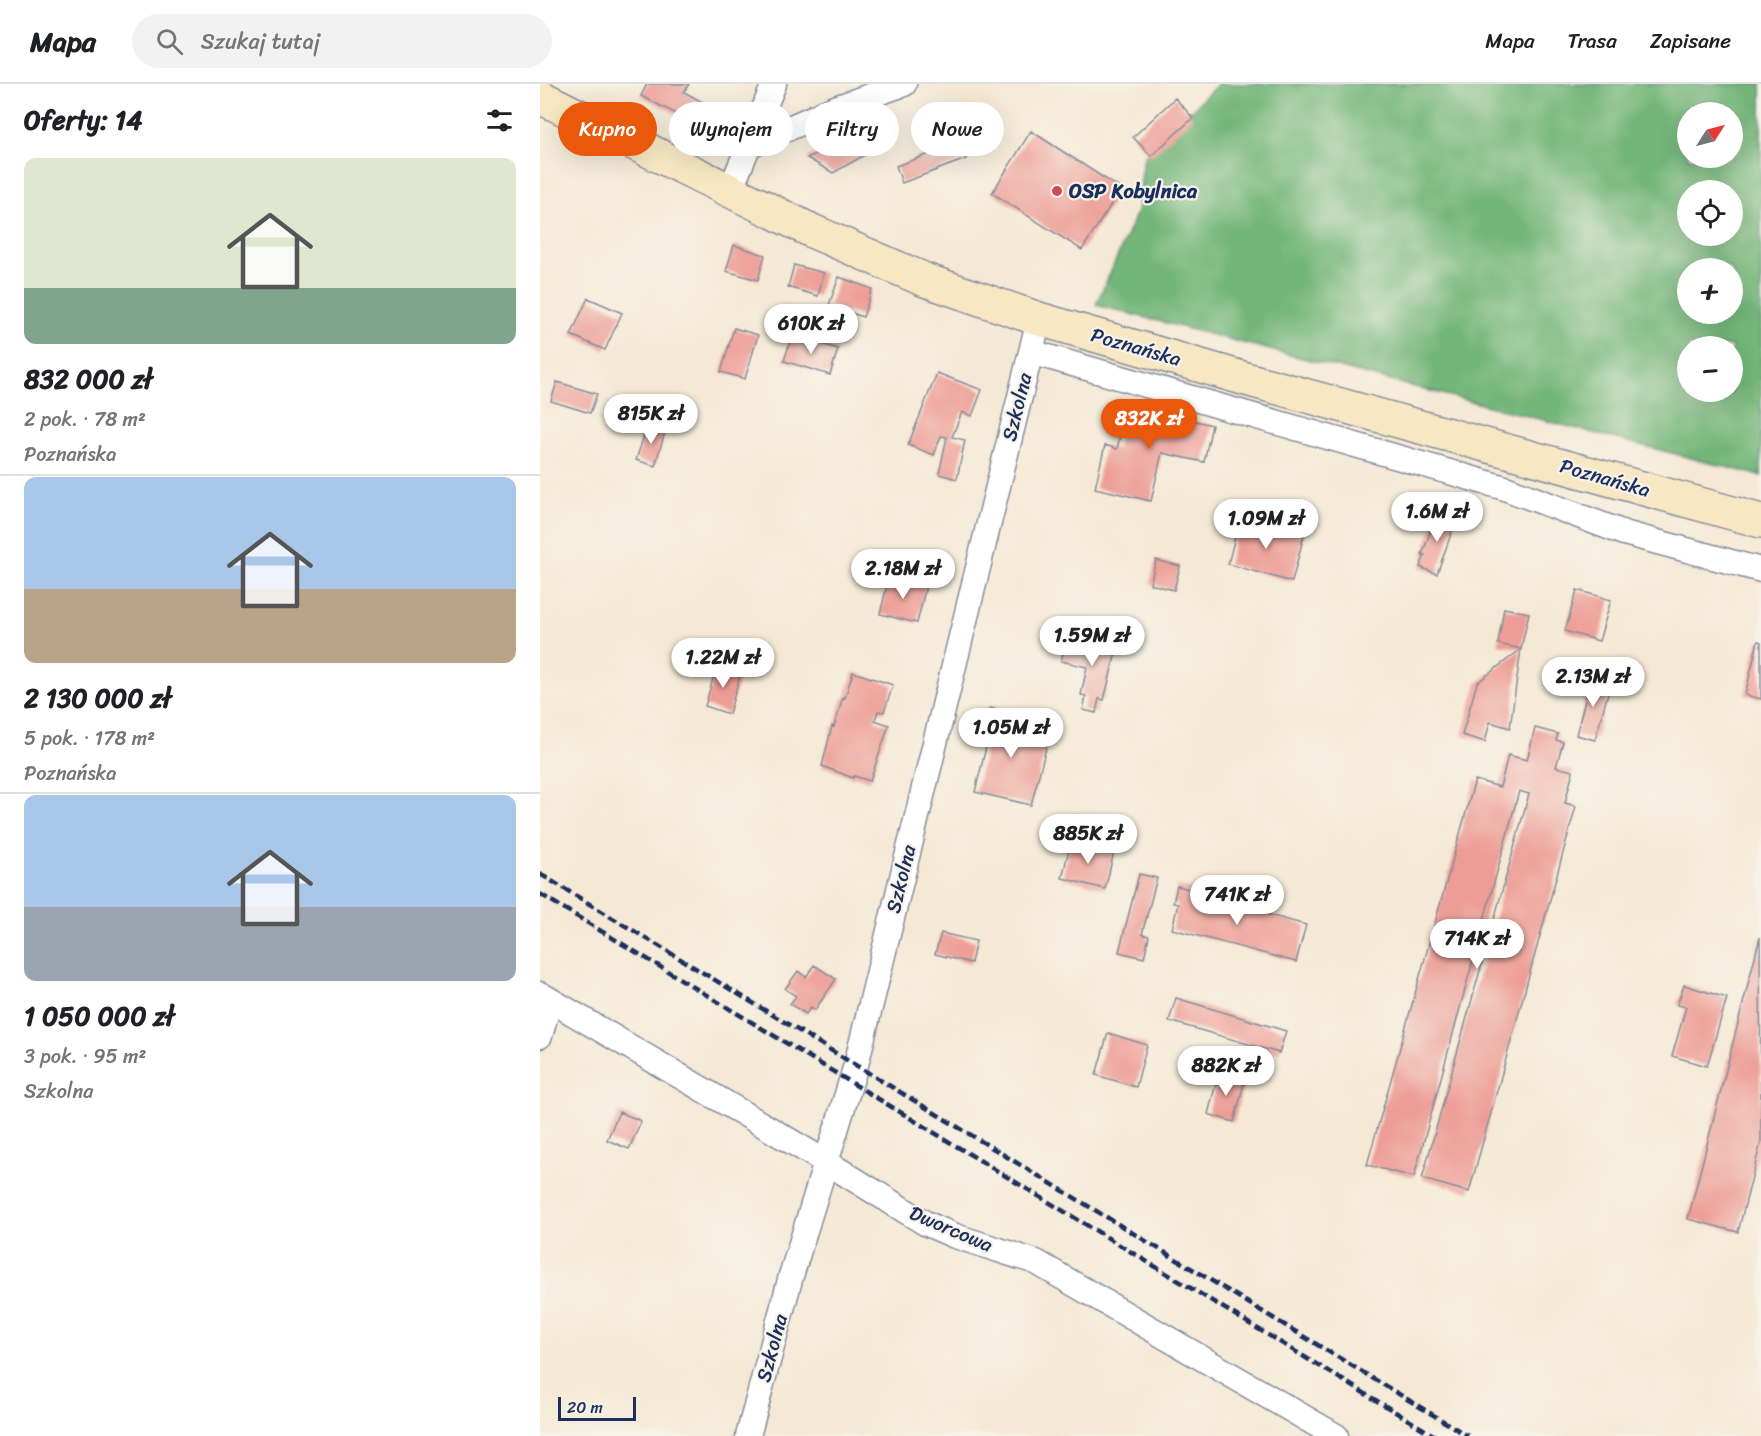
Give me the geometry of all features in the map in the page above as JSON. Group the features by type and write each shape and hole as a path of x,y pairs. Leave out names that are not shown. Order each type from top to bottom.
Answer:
{"main road":[{"name":"Poznańska","path":"540,97 730,191 883,263 925,280 1039,319 1246,379 1761,521"}],"street":[{"path":"767,102 774,84"},
{"path":"793,126 835,108 904,84"},
{"path":"730,191 745,156"},
{"name":"Szkolna","path":"748,1436 791,1276 856,1065 1039,319"},
{"path":"1031,352 1505,488 1624,533 1761,570"},
{"path":"1238,410 1246,379"},
{"path":"540,1036 545,997"},
{"name":"Dworcowa","path":"545,997 826,1162 925,1223 955,1236 1036,1262 1335,1436"}],"green space":[{"path":"1218,84 1761,84 1761,476 1096,305 1137,212 1144,156"}],"building":[{"path":"647,84 689,84 684,92 703,102 669,102 669,110 657,102 641,96"},
{"path":"1175,98 1193,118 1151,156 1133,137"},
{"name":"OSP Kobylnica","path":"1031,131 1121,189 1082,250 992,193"},
{"path":"811,156 863,156 833,173 807,158"},
{"path":"924,156 965,156 966,159 902,183 896,166"},
{"path":"734,245 765,255 758,280 726,271"},
{"path":"794,265 824,273 818,296 788,287"},
{"path":"839,277 872,289 863,317 829,305"},
{"path":"588,298 622,313 605,350 571,335"},
{"path":"734,328 758,335 745,379 721,372"},
{"path":"792,335 838,349 830,375 784,361"},
{"path":"937,373 982,390 972,416 962,412 952,437 965,440 957,479 939,474 947,437 941,436 934,455 908,445"},
{"path":"557,382 597,394 590,413 551,401"},
{"path":"1127,404 1212,425 1204,462 1162,453 1151,501 1095,488 1105,445 1117,449"},
{"path":"648,423 666,429 655,466 636,460"},
{"path":"1437,513 1456,520 1437,574 1420,567"},
{"path":"1240,518 1304,535 1292,582 1228,564"},
{"path":"1156,560 1180,566 1174,590 1150,584"},
{"path":"889,577 926,586 917,623 880,614"},
{"path":"1577,590 1611,600 1599,641 1565,631"},
{"path":"1504,608 1529,613 1521,649 1498,644"},
{"path":"1085,635 1118,644 1104,700 1099,699 1096,713 1083,710 1086,696 1081,695 1087,667 1061,661 1067,638 1083,642"},
{"path":"1758,641 1761,642 1761,699 1745,695"},
{"path":"1521,649 1510,728 1490,722 1485,742 1462,735 1477,683"},
{"path":"717,665 741,672 729,714 705,706"},
{"path":"853,672 893,685 884,712 878,711 875,720 889,725 870,781 854,776 853,778 822,766 832,726 834,727"},
{"path":"1591,677 1611,682 1595,740 1576,735"},
{"path":"990,708 1024,717 1020,730 1049,737 1031,805 975,792 992,723 986,722"},
{"path":"1535,728 1558,734 1556,740 1563,742 1556,767 1573,771 1565,803 1576,806 1469,1192 1422,1179 1529,794 1519,791 1414,1177 1367,1165 1475,780 1500,787 1508,755 1527,760"},
{"path":"1071,841 1114,852 1105,889 1062,878"},
{"path":"1139,874 1157,878 1142,934 1149,936 1144,958 1119,952"},
{"path":"1177,886 1197,891 1196,895 1306,925 1296,962 1172,929 1178,904 1173,903"},
{"path":"941,933 976,941 971,963 935,954"},
{"path":"1760,937 1761,1142 1738,1232 1688,1219"},
{"path":"814,965 836,979 815,1010 811,1007 806,1014 790,1004 796,996 785,989 798,971 806,977"},
{"path":"1684,985 1727,998 1707,1066 1672,1056 1686,1007 1677,1005"},
{"path":"1176,998 1286,1031 1279,1053 1169,1021"},
{"path":"1108,1033 1147,1045 1136,1087 1096,1075"},
{"path":"1219,1072 1245,1080 1234,1122 1208,1114"},
{"path":"619,1112 641,1121 629,1149 607,1140"}],"railway":[{"path":"540,874 1468,1436"},
{"path":"540,894 1435,1436"}],"place":[{"name":"OSP Kobylnica","path":"1057,191"}]}
